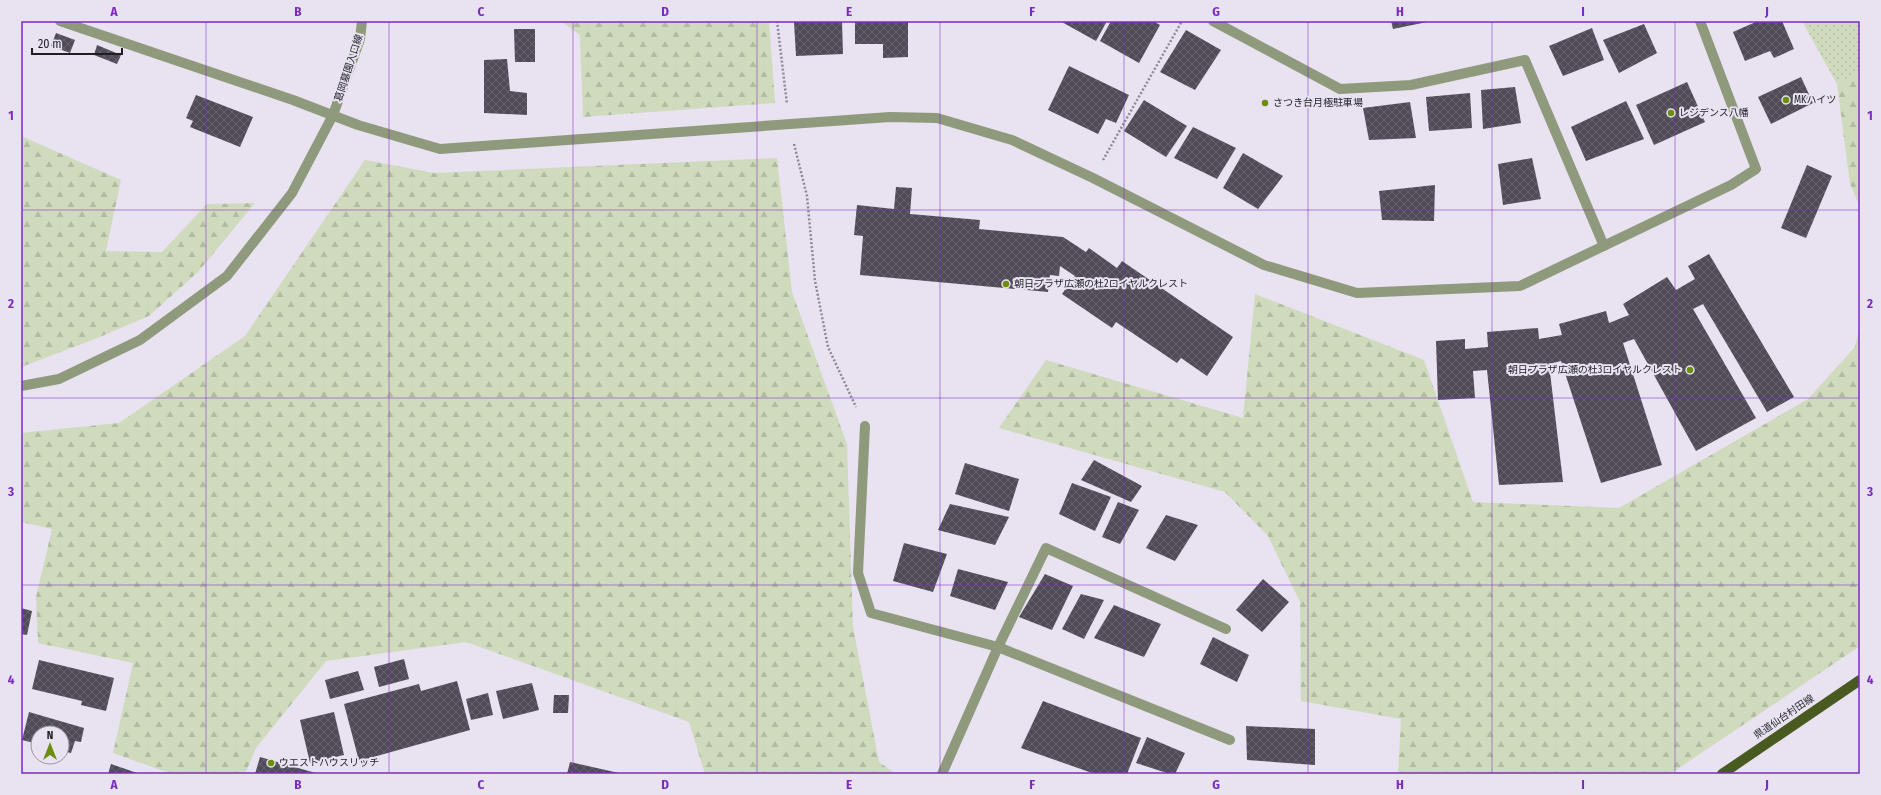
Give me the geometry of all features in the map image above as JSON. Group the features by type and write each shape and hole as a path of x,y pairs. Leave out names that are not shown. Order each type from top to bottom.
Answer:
{"main road":[{"name":"県道仙台村田線","path":"1722,774 1860,680"}],"street":[{"path":"60,21 333,115 358,125 440,149 890,117 937,118 1012,140 1093,178 1264,265 1357,293 1520,286 1730,185 1756,169 1700,21"},
{"name":"葛岡墓園入口線","path":"21,386 59,379 140,340 227,276 292,193 333,115 360,39 362,21"},
{"path":"1213,21 1340,90 1411,85 1524,60 1604,246"},
{"path":"865,426 858,573 871,612 998,647 1230,740"},
{"path":"942,774 998,647 1046,548 1226,629"}],"path":[{"path":"777,21 789,125 807,196 815,281 828,347 865,426"},
{"path":"1093,178 1182,21"}],"green space":[{"path":"561,21 769,21 775,103 583,117 580,35"},
{"path":"1802,21 1860,21 1860,71 1837,84"},
{"path":"1860,71 1860,207 1850,184 1837,84"},
{"path":"21,136 121,180 106,251 162,252 207,204 255,203 198,272 149,316 95,339 21,367"},
{"path":"777,158 792,292 847,444 853,627 879,762 896,774 705,774 689,722 466,642 326,661 256,748 245,774 172,774 113,753 133,663 38,643 36,597 52,529 21,522 21,433 119,423 245,336 365,160 434,173"},
{"path":"1255,294 1424,360 1473,502 1619,508 1808,399 1855,347 1860,326 1860,646 1670,774 1398,774 1401,719 1301,701 1300,602 1268,536 1225,492 999,428 1046,360 1243,418"}],"building":[{"path":"842,21 843,54 796,56 794,22"},
{"path":"855,21 908,21 908,57 883,58 883,44 855,44"},
{"path":"1060,21 1107,21 1096,41"},
{"path":"1111,21 1153,21 1160,25 1139,63 1100,41"},
{"path":"1391,21 1427,21 1427,22 1393,29"},
{"path":"1758,21 1782,21 1794,49 1774,58 1770,51 1745,61 1733,32"},
{"path":"1644,24 1657,53 1619,73 1603,40"},
{"path":"1592,28 1604,60 1563,76 1549,46"},
{"path":"514,29 535,29 535,62 515,62"},
{"path":"1186,30 1221,50 1195,90 1160,72"},
{"path":"56,33 75,40 70,53 51,46"},
{"path":"97,45 121,55 117,64 94,55"},
{"path":"507,59 510,91 527,93 527,115 484,113 484,60"},
{"path":"1069,66 1129,95 1116,123 1106,119 1098,134 1048,110"},
{"name":"MKハイツ","path":"1801,77 1813,103 1771,124 1758,97"},
{"name":"レジデンス八幡","path":"1687,82 1705,122 1654,145 1636,105"},
{"path":"1515,87 1521,123 1483,129 1481,90"},
{"path":"1470,93 1472,128 1429,131 1426,97"},
{"path":"196,95 253,117 240,147 190,127 193,121 186,118"},
{"path":"1144,100 1187,126 1166,157 1124,131"},
{"path":"1626,101 1644,139 1586,161 1571,127"},
{"path":"1410,102 1416,138 1369,140 1363,108"},
{"path":"1193,127 1236,148 1217,179 1174,158"},
{"path":"1243,153 1283,176 1258,209 1223,188"},
{"path":"1532,158 1541,199 1503,205 1498,164"},
{"path":"1807,165 1832,176 1806,238 1781,228"},
{"path":"1435,185 1434,221 1382,220 1379,191"},
{"name":"朝日プラザ広瀬の杜2ロイヤルクレスト","path":"896,187 912,188 910,214 980,220 979,229 1063,237 1086,252 1089,248 1117,268 1122,261 1233,337 1207,376 1181,358 1177,363 1116,322 1112,328 1062,294 1075,276 1060,266 1059,276 1050,275 1048,292 860,275 863,236 854,235 857,205 894,209"},
{"name":"朝日プラザ広瀬の杜3ロイヤルクレスト","path":"1709,254 1794,397 1767,412 1703,304 1693,309 1756,418 1696,451 1634,339 1623,343 1662,465 1601,483 1561,361 1549,364 1563,482 1499,485 1487,370 1473,371 1475,398 1438,400 1436,341 1465,339 1465,349 1488,347 1487,332 1538,328 1539,339 1562,335 1559,324 1606,311 1609,323 1629,315 1623,304 1667,277 1676,290 1695,279 1688,266"},
{"path":"1094,460 1142,486 1131,502 1081,480"},
{"path":"965,463 1019,479 1009,511 955,494"},
{"path":"1072,483 1111,497 1095,531 1059,514"},
{"path":"1118,502 1139,510 1120,544 1102,537"},
{"path":"950,504 1009,517 995,545 938,530"},
{"path":"1166,515 1198,525 1175,561 1146,548"},
{"path":"904,543 947,554 933,592 893,581"},
{"path":"958,569 1008,582 995,610 950,596"},
{"path":"1045,574 1073,586 1052,630 1019,617"},
{"path":"1263,579 1289,602 1262,632 1236,610"},
{"path":"1081,594 1104,600 1084,639 1062,629"},
{"path":"1114,605 1161,624 1144,657 1094,638"},
{"path":"21,608 32,611 27,635 21,634"},
{"path":"1213,637 1249,655 1237,682 1200,664"},
{"path":"404,659 409,679 379,687 374,667"},
{"path":"39,660 114,678 106,711 81,705 82,701 32,689"},
{"path":"358,671 364,690 330,699 325,680"},
{"path":"457,681 470,730 359,761 344,704 419,684 421,691"},
{"path":"532,683 539,710 503,719 496,691"},
{"path":"488,693 493,715 471,720 466,699"},
{"path":"554,695 569,695 568,713 553,713"},
{"path":"1043,701 1141,738 1127,774 1095,774 1021,748"},
{"path":"29,712 84,728 81,742 75,741 71,753 70,725 30,725 30,742 22,740"},
{"path":"334,712 344,755 310,763 300,720"},
{"path":"1246,726 1315,729 1315,765 1247,760"},
{"path":"1147,737 1185,753 1175,774 1170,774 1136,763"},
{"name":"ウエストハウスリッチ","path":"260,757 319,774 255,774"},
{"path":"570,762 619,773 619,774 567,774"},
{"path":"111,764 140,774 108,774"}],"place":[{"name":"MKハイツ","path":"1786,100"},
{"name":"さつき台月極駐車場","path":"1265,103"},
{"name":"レジデンス八幡","path":"1671,113"},
{"name":"朝日プラザ広瀬の杜2ロイヤルクレスト","path":"1006,284"},
{"name":"朝日プラザ広瀬の杜3ロイヤルクレスト","path":"1690,370"},
{"name":"ウエストハウスリッチ","path":"271,763"}]}
